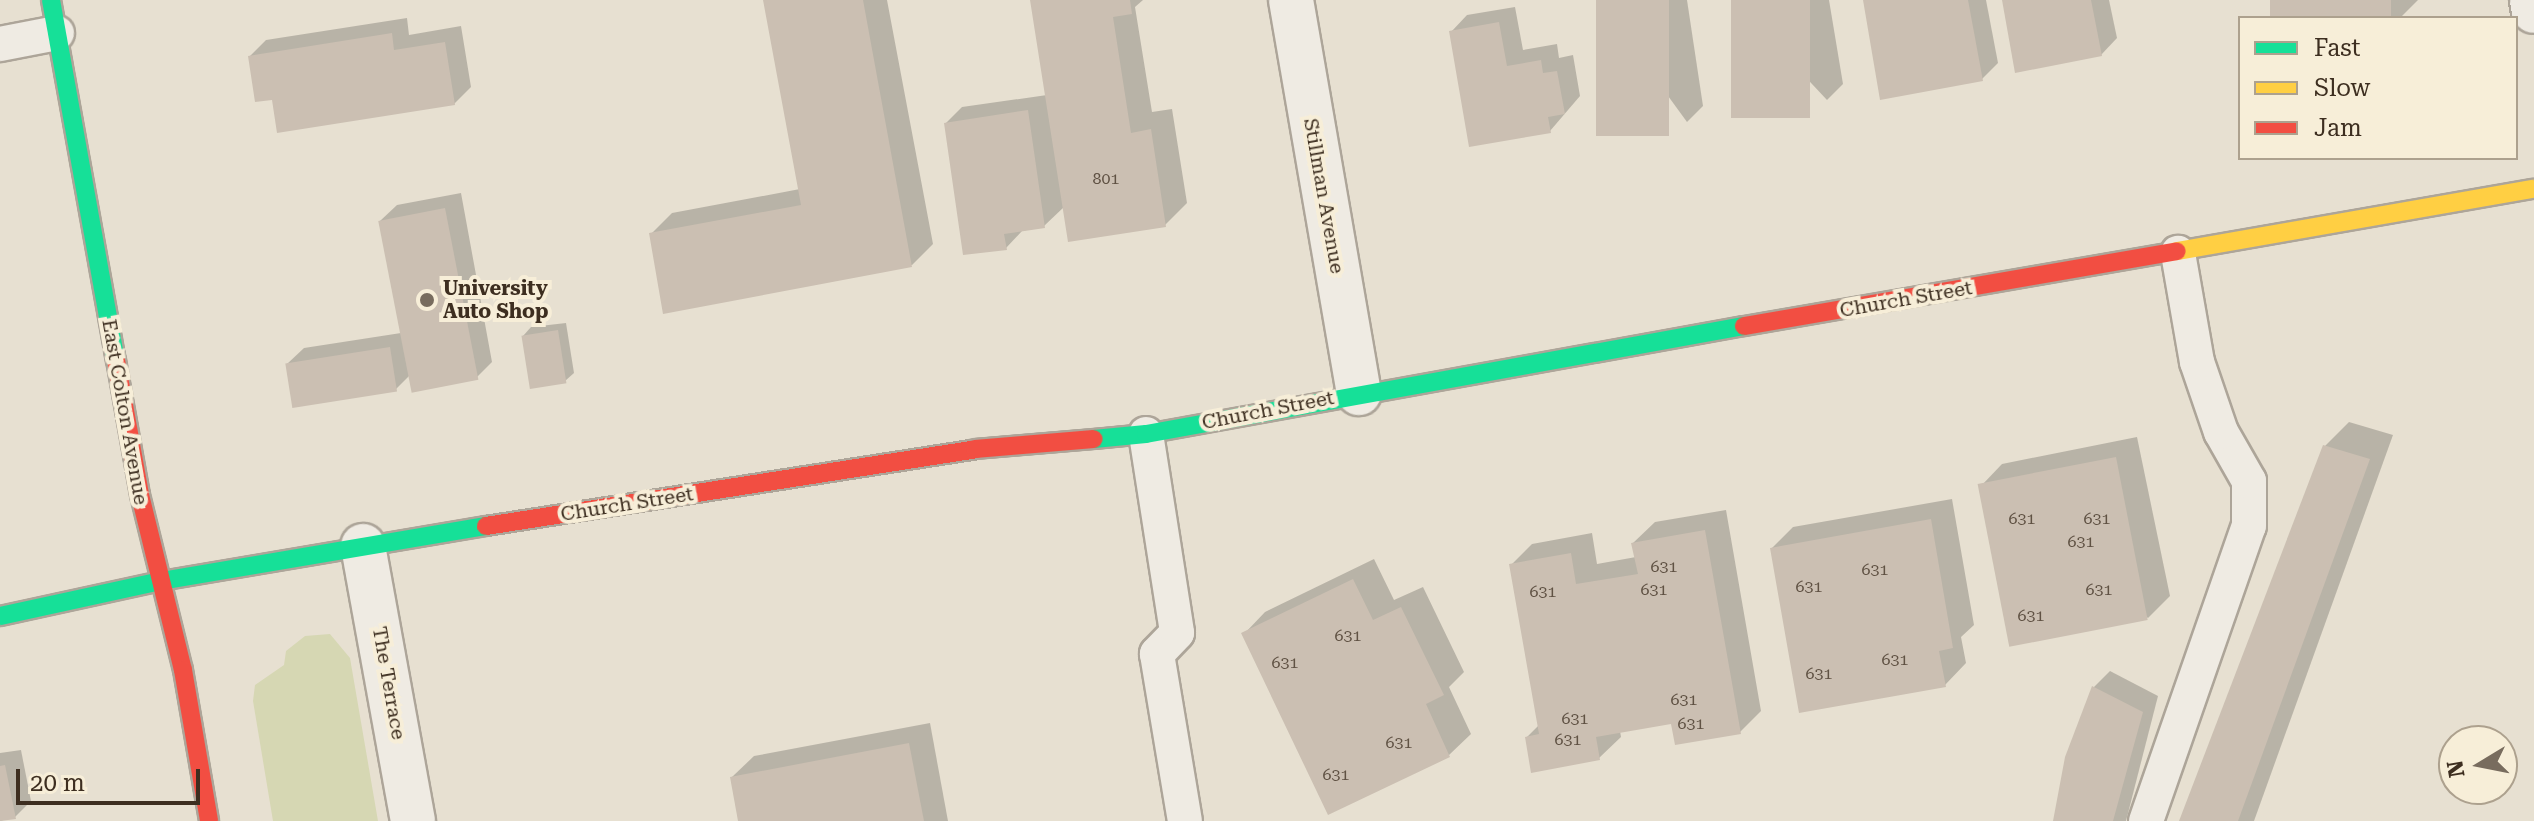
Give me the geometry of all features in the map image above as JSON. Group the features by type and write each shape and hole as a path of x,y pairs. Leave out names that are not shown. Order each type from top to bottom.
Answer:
{"street":[{"name":"Stillman Avenue","path":"1291,0 1359,393"},
{"path":"2532,0 2534,11"},
{"name":"East Colton Avenue","path":"54,8 140,495 161,581 209,821"},
{"name":"Church Street","path":"0,616 161,581 363,546 975,449 1146,434 1359,393 2534,189"},
{"name":"The Terrace","path":"363,546 413,821"}],"lane":[{"path":"0,44 54,8"},
{"path":"2146,821 2249,526 2249,481 2221,432 2197,362 2178,253"},
{"path":"1146,434 1177,633 1157,654 1185,821"}],"green space":[{"path":"330,634 350,658 378,821 273,821 253,701 255,685 284,665 286,651 305,636"}],"building":[{"path":"763,0 863,0 912,267 663,314 649,233 801,205"},
{"path":"1030,0 1130,0 1132,14 1113,17 1131,133 1151,129 1166,227 1068,242"},
{"path":"1596,0 1669,0 1669,136 1596,136"},
{"path":"1731,0 1810,0 1810,118 1731,118"},
{"path":"1863,0 1968,0 1983,81 1880,100"},
{"path":"2002,0 2091,0 2102,56 2015,73"},
{"path":"2270,0 2391,0 2391,16 2270,16"},
{"path":"1499,22 1507,66 1541,60 1543,73 1557,71 1565,114 1548,117 1551,133 1469,147 1449,31"},
{"path":"392,33 394,50 445,42 455,105 277,133 272,100 255,102 248,56"},
{"path":"1028,110 1045,228 1004,234 1007,250 963,255 944,123"},
{"name":"University Auto Shop","path":"445,208 478,380 412,393 378,221"},
{"path":"558,330 566,383 530,389 521,336"},
{"path":"390,347 397,391 292,408 285,364"},
{"path":"2323,445 2370,459 2238,821 2179,821"},
{"path":"2116,457 2148,620 2009,647 1978,484"},
{"path":"1931,519 1953,648 1939,651 1946,687 1799,713 1770,548"},
{"path":"1705,530 1741,734 1675,745 1671,724 1596,737 1600,760 1531,773 1525,737 1539,734 1509,564 1571,553 1576,584 1638,574 1631,543"},
{"path":"1353,579 1373,620 1401,607 1444,695 1426,704 1450,757 1328,815 1241,633"},
{"path":"2092,686 2143,712 2113,821 2053,821 2065,757"},
{"path":"909,743 924,821 738,821 730,777"},
{"path":"5,765 16,819 0,821 0,766"}],"traffic: fast":[{"path":"51,0 116,360"},
{"path":"1094,439 1146,434 1744,326"},
{"path":"0,616 161,581 486,526"}],"traffic: slow":[{"path":"2177,251 2534,189"}],"traffic: jam":[{"path":"1744,326 2177,251"},
{"path":"116,360 140,495 183,670 209,821"},
{"path":"486,526 975,449 1094,439"}],"place":[{"name":"University Auto Shop","path":"427,300"}]}
